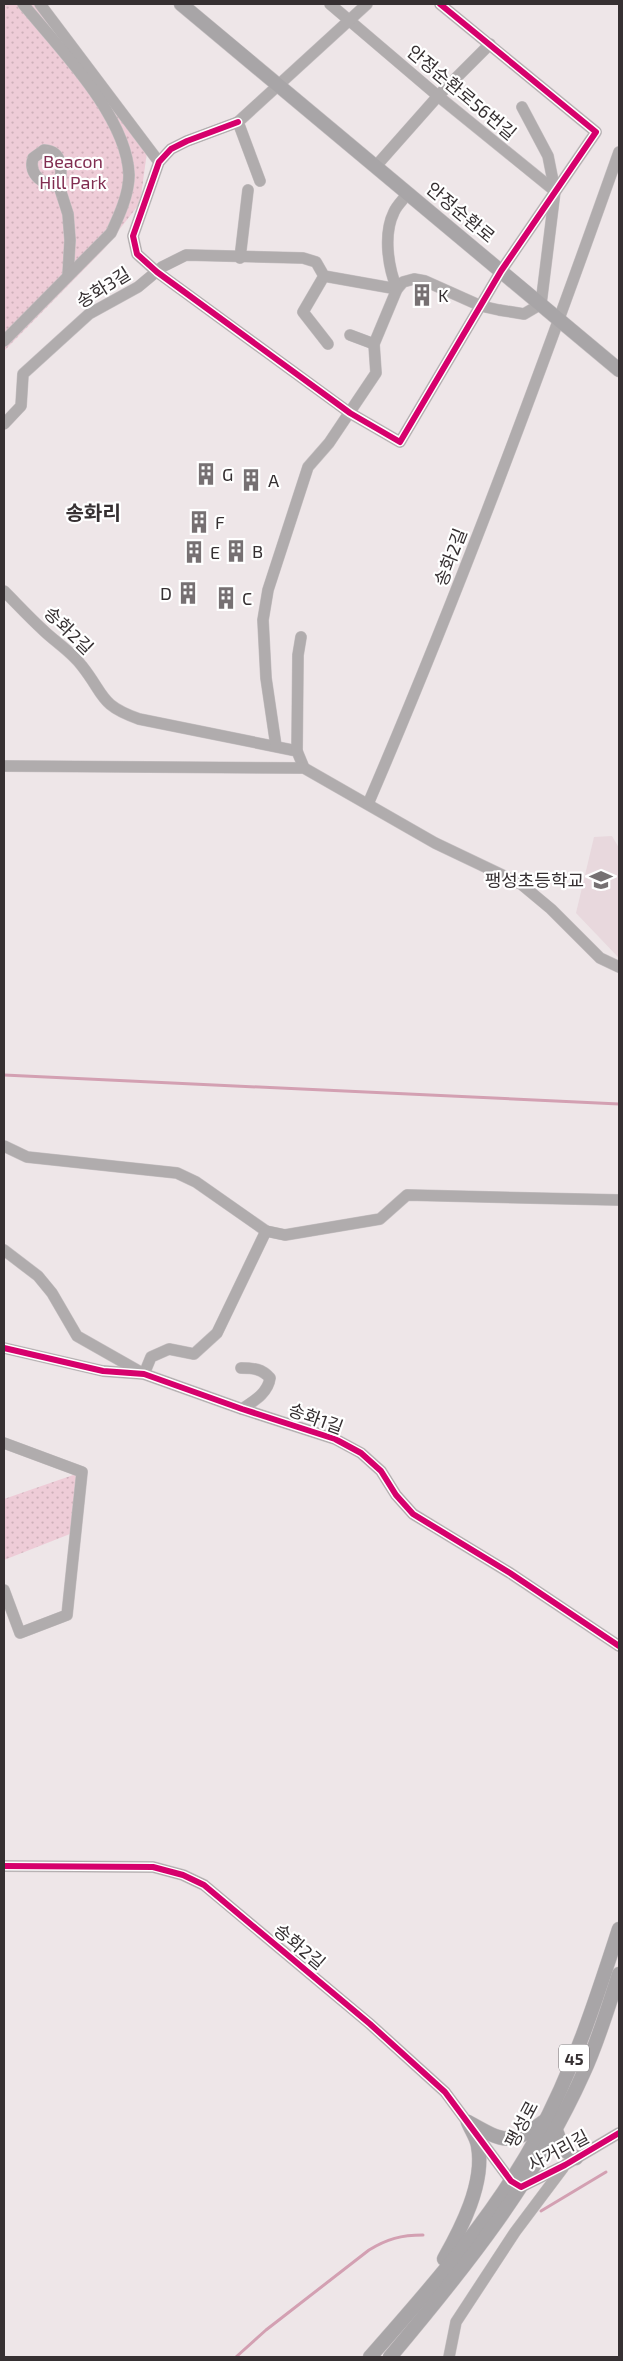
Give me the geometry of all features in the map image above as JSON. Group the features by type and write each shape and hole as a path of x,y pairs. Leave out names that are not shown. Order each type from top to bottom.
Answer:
{"main road":[{"name":"안정순환로","path":"180,4 619,370"},
{"name":"팽성로","path":"550,2124 578,2050 619,1929"},
{"name":"팽성로","path":"390,2357 483,2242 550,2124 583,2074 619,1974"},
{"path":"468,2122 491,2134 512,2140 550,2124 571,2162"},
{"path":"419,2302 454,2241 467,2214 473,2192 479,2150 477,2140 468,2122"},
{"name":"팽성로","path":"370,2357 419,2302 516,2184"}],"street":[{"path":"4,341 111,233 121,213 129,176 126,152 112,122 94,91 23,4"},
{"path":"40,4 159,162"},
{"name":"안정순환로56번길","path":"330,4 438,96 554,190"},
{"path":"367,4 238,122 171,149 159,162 133,236 137,254 157,272 350,413 400,442 501,271 554,190 596,132 440,4"},
{"path":"376,166 438,96 490,44"},
{"path":"276,746 266,678 264,620 268,590 308,466 329,444 376,373 374,344 397,289 403,282 414,279 425,281 481,306 524,314 541,304 554,190 548,156 522,107"},
{"path":"238,122 260,181"},
{"name":"송화2길","path":"368,804 420,682 560,320 619,152"},
{"path":"58,186 68,214 70,240 68,275"},
{"path":"240,258 248,190"},
{"path":"397,289 390,270 389,225 394,210 408,193"},
{"name":"송화3길","path":"4,424 21,406 23,374 89,314 138,288 162,267 186,255 240,258 303,258 316,262 324,276"},
{"path":"328,344 303,312 324,276 397,289"},
{"path":"350,335 374,344"},
{"name":"송화2길","path":"4,591 43,631 63,646 82,666 108,704 120,712 139,719 297,751"},
{"path":"301,636 298,655 297,751 304,768"},
{"path":"4,766 304,768 434,843 521,884 552,909 600,958 619,967"},
{"path":"4,1146 27,1157 177,1173 196,1182 266,1231 285,1235 348,1226 380,1219 407,1195 619,1200"},
{"path":"4,1250 38,1276 52,1293 76,1336 144,1374 151,1357 169,1349 194,1354 217,1333 266,1231"},
{"name":"송화1길","path":"4,1348 103,1371 144,1374 242,1409 335,1439 361,1453 380,1471 413,1514 510,1574 619,1646"},
{"path":"241,1368 255,1368 264,1372 270,1378 269,1386 258,1398 242,1409"},
{"path":"4,1443 82,1472 67,1615 20,1633 4,1590"},
{"name":"송화2길","path":"4,1866 153,1867 183,1875 204,1885 370,2024 445,2092 516,2184"},
{"name":"사거리길","path":"516,2184 571,2162 619,2133"},
{"path":"449,2357 456,2322 515,2232 571,2162"}],"shaded area":[{"name":"팽성초등학교","path":"612,836 619,848 619,958 576,913 594,837"}],"green space":[{"name":"Beacon Hill Park","path":"4,4 33,4 147,152 140,203 105,248 4,351"},
{"path":"82,1472 75,1532 4,1560 4,1499"}],"waterway":[{"path":"4,1075 619,1104"},
{"path":"541,2211 606,2172"},
{"path":"236,2357 266,2330 369,2250 394,2238 423,2235"}],"cycle path":[{"path":"238,122 171,149 159,162 133,236 137,254 157,272 350,413 400,442 501,271 596,132 440,4"},
{"path":"4,1348 103,1371 144,1374 242,1409 335,1439 361,1453 381,1471 396,1495 413,1514 510,1573 619,1646"},
{"path":"4,1866 153,1867 183,1875 204,1885 370,2024 445,2092 511,2181 521,2187 565,2165 619,2133"}],"place":[{"name":"K","path":"422,295"},
{"name":"G","path":"206,474"},
{"name":"A","path":"251,480"},
{"name":"F","path":"199,522"},
{"name":"B","path":"236,551"},
{"name":"E","path":"194,552"},
{"name":"D","path":"188,593"},
{"name":"C","path":"226,598"},
{"name":"팽성초등학교","path":"601,880"}],"district":[{"name":"송화리","path":"93,512"}]}
